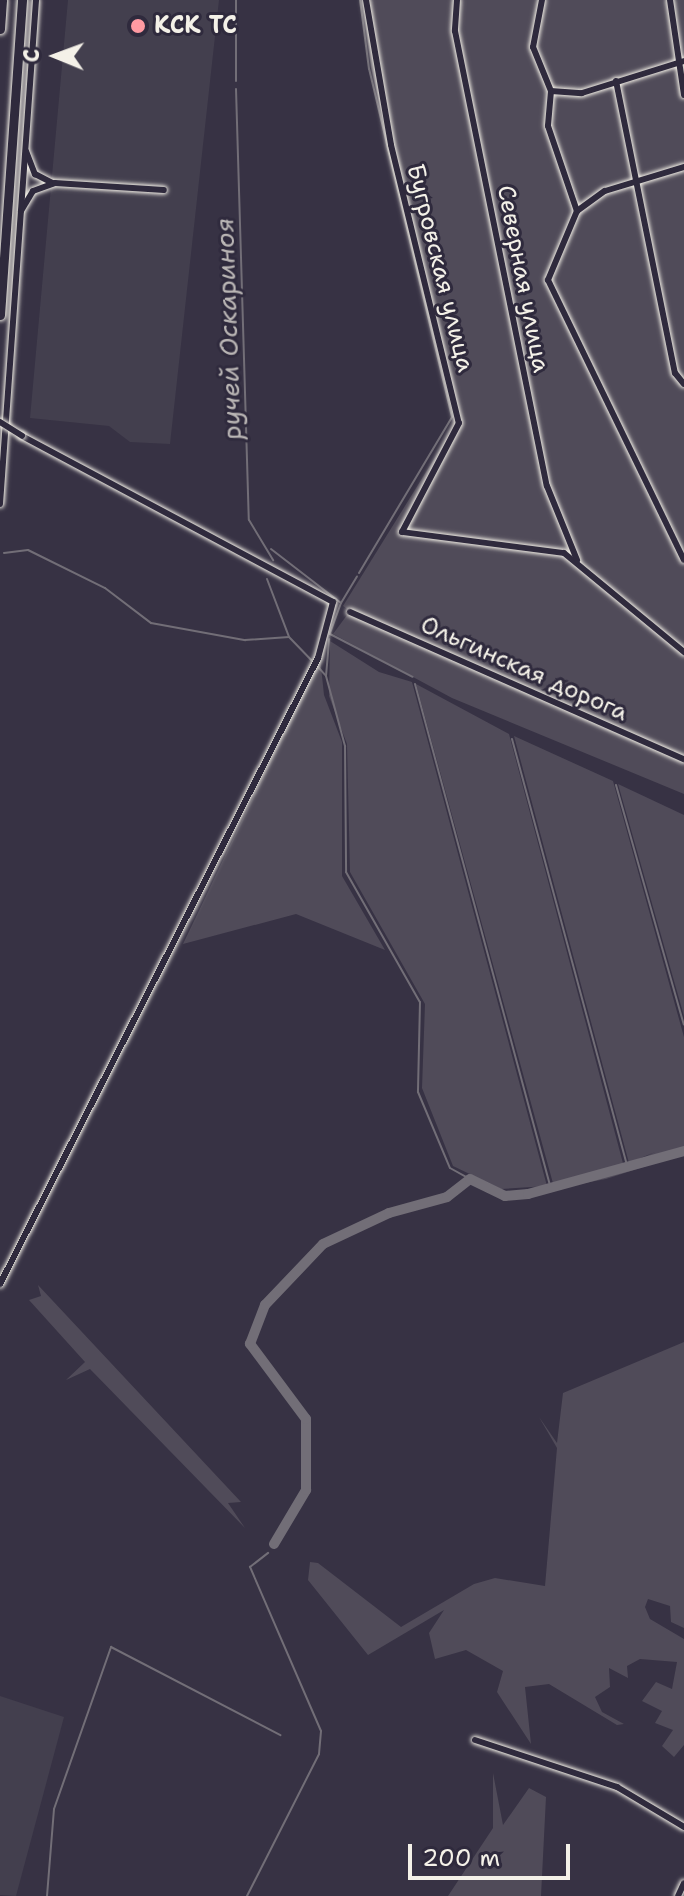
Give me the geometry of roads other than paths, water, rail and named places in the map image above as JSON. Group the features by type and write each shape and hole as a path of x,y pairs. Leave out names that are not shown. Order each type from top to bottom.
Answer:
{"highway":[{"path":"0,29 2,0"},
{"path":"0,315 22,0"}],"street":[{"path":"0,504 36,0"},
{"name":"Бугровская улица","path":"366,0 391,145 459,423 402,532 534,546 577,560"},
{"name":"Северная улица","path":"457,0 455,31 547,486 577,560"},
{"path":"542,0 533,47 551,91 548,126 577,211"},
{"path":"670,0 684,95"},
{"path":"551,91 582,93 680,62"},
{"path":"616,81 639,177 675,373 684,384"},
{"path":"25,143 35,174 55,183 164,190"},
{"path":"684,167 639,177 577,211 548,280 684,560"},
{"path":"19,218 33,191 55,183"},
{"path":"0,422 333,602 318,658 0,1284"},
{"path":"577,560 684,652"},
{"name":"Ольгинская дорога","path":"350,612 684,759"},
{"path":"475,1740 617,1787 684,1827"},
{"path":"678,1896 684,1883"}],"waterway":[{"name":"ручей Оскариноя","path":"236,0 236,81"},
{"path":"359,573 452,417 369,69 360,0"},
{"name":"ручей Оскариноя","path":"236,89 249,520 273,560"},
{"path":"271,549 341,603 357,576"},
{"path":"4,553 28,550 105,588 151,623 245,640 289,637"},
{"name":"ручей Оскариноя","path":"267,579 289,637 311,660"},
{"path":"341,603 330,634 413,677"},
{"name":"ручей Оскариноя","path":"318,667 326,676 329,639"},
{"name":"ручей Оскариноя","path":"326,676 345,746 346,872 420,1002 418,1092 450,1168 470,1179"},
{"path":"415,684 551,1189"},
{"path":"512,739 628,1168"},
{"path":"616,785 684,1025"},
{"path":"274,1544 306,1490 306,1419 250,1344 265,1305 323,1244 389,1213 447,1197 470,1179 505,1196 528,1194 684,1151"},
{"path":"247,1896 319,1754 321,1731 250,1567 268,1553"},
{"path":"47,1896 54,1809 111,1647 280,1735"}],"place":[{"name":"КСК ТС","path":"138,26"}]}
